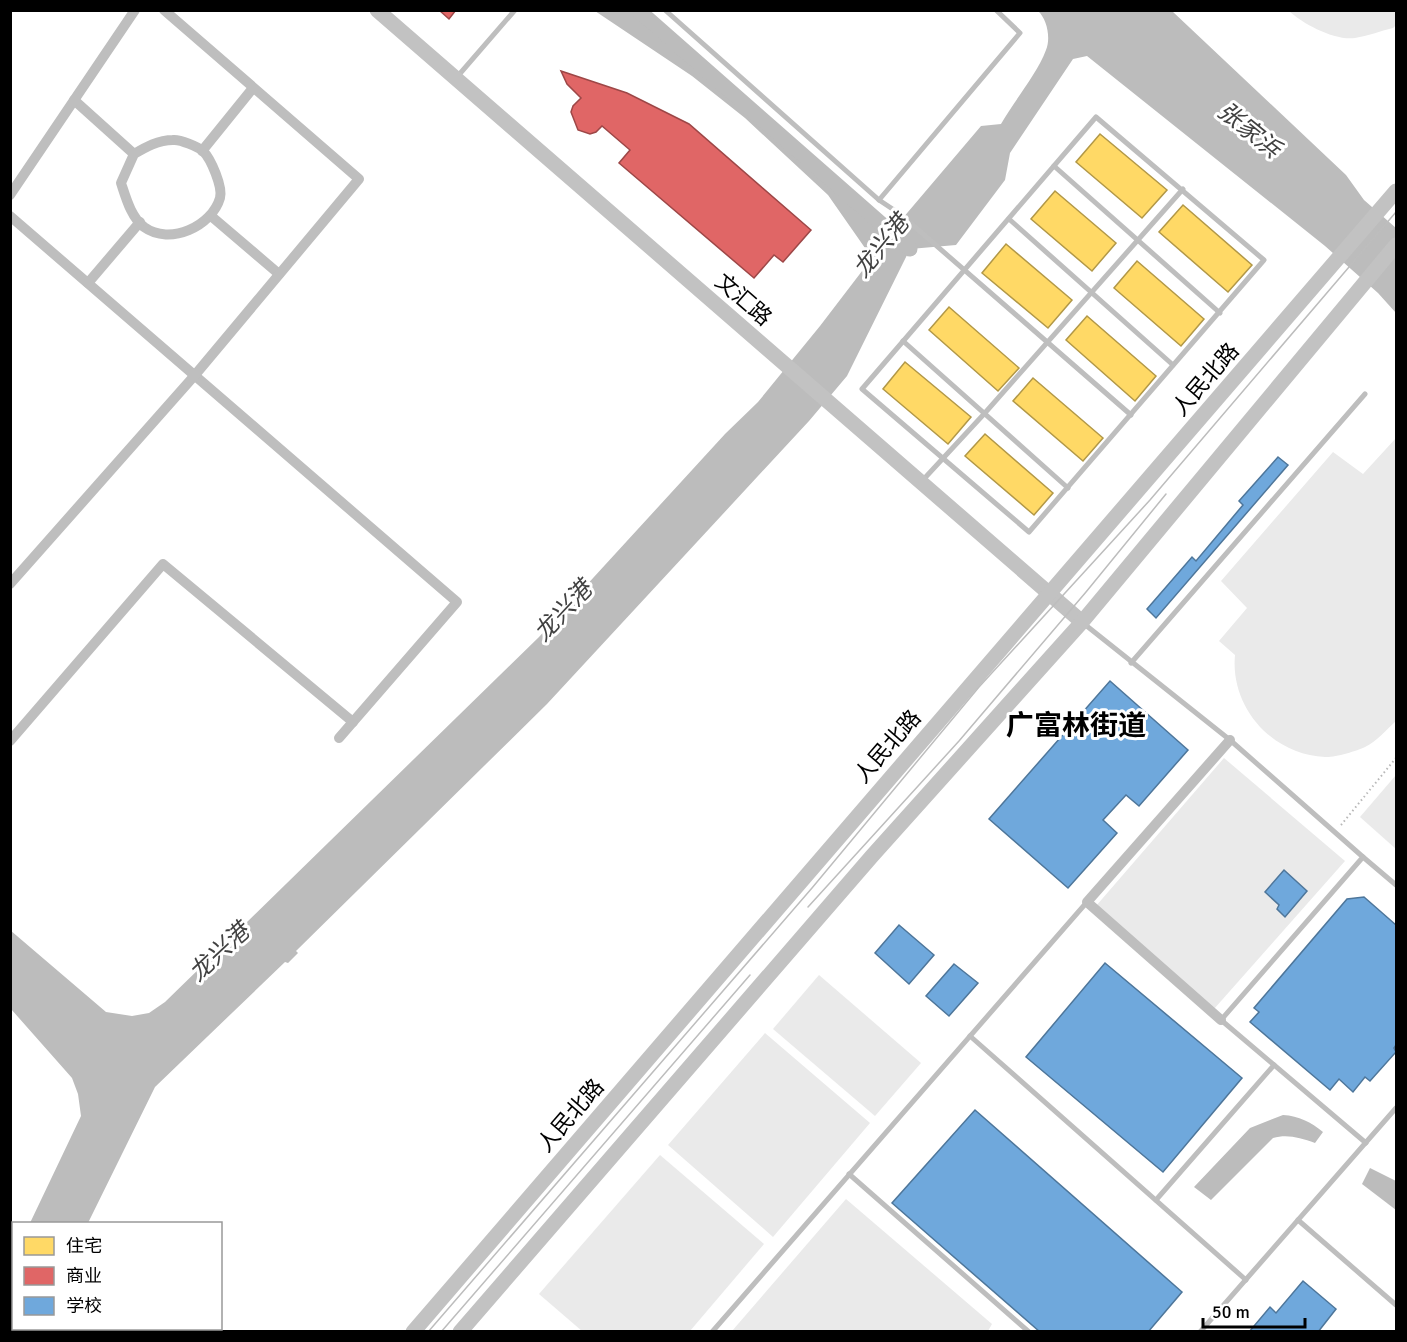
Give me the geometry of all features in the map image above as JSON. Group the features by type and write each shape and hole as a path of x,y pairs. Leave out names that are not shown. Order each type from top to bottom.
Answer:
{"main road":[{"name":"文汇路","path":"377,10 1082,622"},
{"name":"人民北路","path":"413,1332 1394,195"},
{"path":"460,1332 872,856 1082,622 1396,245"}],"street":[{"path":"10,195 135,10"},
{"path":"10,584 195,375 359,179 164,10"},
{"path":"202,151 253,88"},
{"path":"74,100 134,154"},
{"path":"175,139 202,151 216,173 221,196 211,216 192,230 170,234 143,227 129,208 121,183 134,154 153,143 175,139"},
{"path":"10,216 457,602 339,738"},
{"path":"211,216 279,274"},
{"path":"88,283 140,222"},
{"path":"10,741 163,564 353,722"},
{"path":"1221,1020 1087,902 1230,740"}],"lane":[{"path":"455,79 515,10"},
{"path":"665,10 879,200 900,214 1131,415"},
{"path":"879,200 1020,33 996,10"},
{"path":"1096,117 1183,189 1264,260 1029,532 862,389 1096,117"},
{"path":"1054,166 1220,313"},
{"path":"921,482 1183,189"},
{"path":"1009,219 1173,365"},
{"path":"903,341 1068,488"},
{"path":"1131,663 1365,394"},
{"path":"1082,622 1230,740 1396,885"},
{"path":"1364,857 1221,1020 1366,1143"},
{"path":"712,1332 1087,902"},
{"path":"970,1036 1246,1280"},
{"path":"1156,1200 1274,1065"},
{"path":"1200,1332 1395,1112"},
{"path":"849,1174 1029,1332"},
{"path":"1298,1220 1396,1305"}],"path":[{"path":"1335,832 1396,758"}],"shaded area":[{"path":"1289,11 1396,11 1396,25 1393,28 1355,38 1338,37 1302,21"},
{"path":"1396,438 1396,721 1365,747 1329,757 1306,754 1288,748 1272,738 1247,710 1235,674 1235,655 1219,641 1247,608 1221,581 1333,452 1363,474"},
{"path":"1224,758 1345,861 1214,1009 1096,906"},
{"path":"1396,775 1396,849 1360,817"},
{"path":"819,975 921,1063 875,1116 773,1029"},
{"path":"765,1033 870,1123 773,1237 668,1145"},
{"path":"660,1155 764,1244 690,1331 582,1331 539,1294"},
{"path":"846,1199 992,1324 988,1331 732,1331"}],"water":[{"path":"595,11 634,11 891,232 981,126 1001,124 1046,50 1047,29 1038,11 1172,11 1346,175 1364,200 1396,228 1396,313 1378,293 1325,246 1087,56 1073,59 1010,153 1005,180 956,245 910,249 847,376 809,421 547,704 296,951 298,953 288,963 285,962 155,1087 88,1222 30,1222 81,1116 78,1094 72,1078 11,1009 10,930 106,1012 132,1016 149,1013 165,1002 539,637 725,434 758,402 872,258 828,195 745,118 692,76"},
{"path":"1283,1115 1304,1120 1323,1132 1315,1143 1299,1138 1273,1138 1211,1200 1194,1187 1250,1128"},
{"path":"1370,1168 1396,1181 1396,1210 1362,1184"},
{"path":"11,1224 12,1330 38,1330 11,1331"}],"building: 住宅":[{"path":"1100,134 1167,190 1142,218 1076,162"},
{"path":"1055,191 1116,243 1092,271 1031,219"},
{"path":"1183,205 1252,265 1228,292 1159,232"},
{"path":"1006,244 1072,300 1048,328 982,273"},
{"path":"1137,261 1204,319 1181,346 1114,288"},
{"path":"949,307 1019,368 998,391 929,330"},
{"path":"1087,316 1156,376 1135,401 1066,340"},
{"path":"905,362 971,417 948,444 883,389"},
{"path":"1033,378 1103,438 1083,461 1013,401"},
{"path":"985,434 1053,493 1034,515 965,456"}],"building: 商业":[{"path":"439,10 456,10 449,19"},
{"path":"561,71 627,93 689,124 811,230 783,262 774,255 754,278 619,163 630,150 602,126 590,134 578,130 571,112 573,106 581,98 567,84"}],"building: 学校":[{"path":"1278,457 1288,465 1156,618 1147,609 1192,557 1196,561 1243,505 1239,501"},
{"path":"1110,681 1188,750 1139,806 1126,795 1103,820 1117,833 1068,888 989,819"},
{"path":"1284,870 1307,891 1285,917 1277,909 1279,905 1265,892"},
{"path":"1364,897 1396,925 1396,1045 1394,1048 1396,1052 1370,1081 1365,1077 1353,1092 1339,1079 1330,1090 1250,1022 1259,1012 1254,1008 1347,899"},
{"path":"899,925 934,955 909,984 875,953"},
{"path":"1105,963 1242,1078 1163,1172 1026,1057"},
{"path":"954,964 978,983 949,1016 926,996"},
{"path":"975,1110 1182,1292 1148,1332 1040,1332 892,1203"},
{"path":"1303,1281 1336,1309 1318,1332 1249,1332 1270,1307 1276,1313"}],"waterway":[{"name":"龙兴港","path":"638,10 910,249"}],"tram line":[{"path":"428,1332 812,888 979,687 1150,500 1396,212"},
{"path":"808,907 959,741 1166,494"},
{"path":"441,1332 750,975"}],"district":[{"name":"广富林街道","path":"1076,725"}],"water label":[{"name":"张家浜","path":"1249,130"}]}
